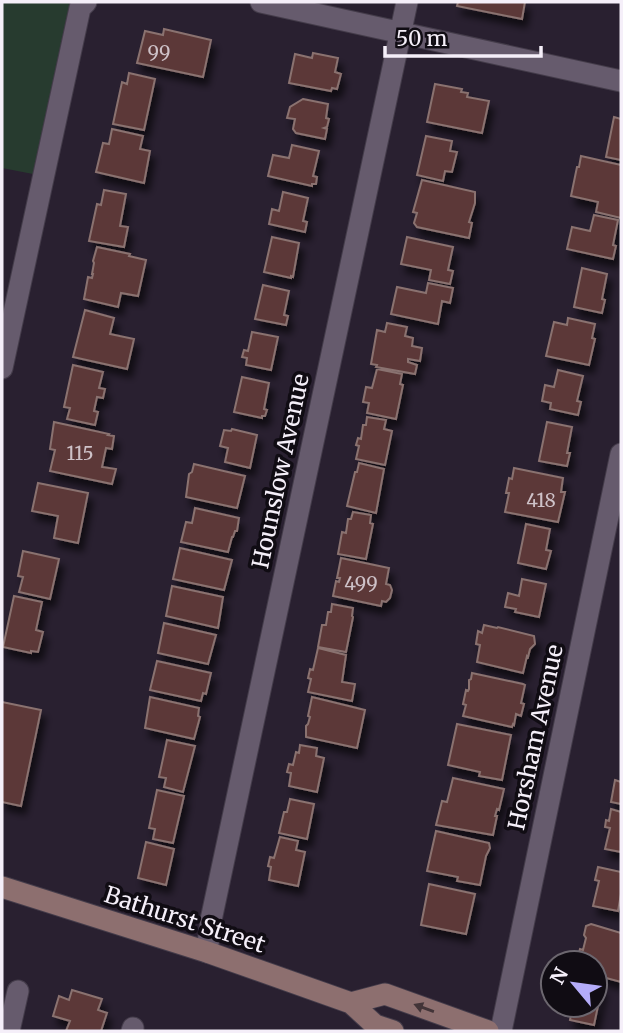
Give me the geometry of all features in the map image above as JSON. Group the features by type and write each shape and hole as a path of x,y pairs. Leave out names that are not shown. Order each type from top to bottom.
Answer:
{"main road":[{"name":"Bathurst Street","path":"2,887 206,952 351,1003 375,1025 393,1031"},
{"path":"351,1003 385,994 488,1031"}],"street":[{"path":"2,362 80,8 86,2"},
{"path":"261,2 621,81"},
{"name":"Hounslow Avenue","path":"206,952 407,2"},
{"name":"Horsham Avenue","path":"501,1031 621,454"},
{"path":"9,1031 18,991"}],"green space":[{"path":"2,2 74,2 33,174 2,168"}],"building":[{"path":"458,2 525,2 522,19 457,6"},
{"path":"164,29 211,40 203,77 137,63 145,31 163,35"},
{"path":"313,53 338,58 335,72 341,74 337,89 332,88 331,91 289,83 295,54 312,58"},
{"path":"129,73 155,79 144,130 113,124 122,82 127,84"},
{"path":"435,84 462,89 461,92 468,93 467,97 489,101 482,133 427,122"},
{"path":"303,99 328,104 326,118 329,119 327,127 324,128 327,129 325,139 296,133 293,129 295,119 287,118 290,107"},
{"path":"614,117 621,119 621,160 606,157"},
{"path":"112,129 143,136 140,149 150,151 144,183 96,172 103,143 109,144"},
{"path":"426,136 452,141 450,151 457,152 452,172 445,171 443,181 417,175"},
{"path":"292,145 319,151 313,176 317,177 316,184 312,186 268,176 273,155 289,158"},
{"path":"581,156 621,165 621,218 596,212 598,202 571,196"},
{"path":"422,180 475,192 469,238 417,227 414,223 417,213 413,212"},
{"path":"104,190 126,194 120,226 128,227 124,247 89,241 97,204 101,205"},
{"path":"283,192 308,198 303,221 307,222 305,232 269,224 272,209 279,211"},
{"path":"594,215 618,220 613,259 567,249 572,227 590,231"},
{"path":"272,237 299,243 291,278 264,272"},
{"path":"407,237 453,247 448,270 453,271 450,284 429,280 431,270 401,264"},
{"path":"97,247 146,260 138,296 121,293 118,307 84,299 88,277 92,278 93,274"},
{"path":"582,268 607,274 602,313 574,307"},
{"path":"428,283 453,288 450,303 442,301 438,324 391,314 397,287 426,293"},
{"path":"263,285 289,291 284,315 288,316 286,325 255,319"},
{"path":"85,310 114,318 110,334 134,339 127,369 73,357"},
{"path":"568,318 595,324 592,338 595,339 589,365 546,356 554,322 567,325"},
{"path":"387,323 407,327 405,336 413,338 412,346 422,348 420,361 408,359 408,362 417,365 415,374 371,364 377,330 385,332"},
{"path":"252,332 278,337 271,370 246,365 247,358 242,357 244,350 248,351"},
{"path":"73,365 103,372 99,388 105,389 103,398 97,397 95,425 67,419 70,408 64,407"},
{"path":"377,369 402,374 400,384 403,385 396,419 367,413 369,403 363,402 366,387 372,388"},
{"path":"558,370 583,376 577,401 581,402 578,415 550,409 551,403 542,401 545,385 554,387"},
{"path":"242,377 269,383 264,409 267,410 262,418 234,412"},
{"path":"367,417 386,420 384,429 392,431 385,465 356,459 359,446 356,445 358,438 361,439"},
{"path":"54,422 114,436 112,449 106,448 102,467 116,469 112,484 50,471 55,450 50,449"},
{"path":"547,422 572,427 567,466 539,461"},
{"path":"232,429 257,435 250,468 225,462 228,448 220,446 224,430"},
{"path":"359,463 384,469 376,513 347,506"},
{"path":"194,464 245,476 237,508 186,497 189,474"},
{"path":"514,468 563,478 561,492 565,492 558,522 505,512 509,478 512,479"},
{"path":"38,483 88,493 78,543 54,538 58,516 32,511"},
{"path":"195,508 239,518 228,552 181,542 186,522 192,523"},
{"path":"353,512 371,515 370,523 373,524 366,559 338,554 342,532 346,533 348,519 351,519"},
{"path":"526,524 550,529 546,550 551,551 546,569 518,563"},
{"path":"180,548 232,560 224,590 173,579"},
{"path":"23,551 59,559 50,599 19,592 23,577 18,576"},
{"path":"341,558 389,568 386,584 390,585 392,590 390,598 386,602 382,601 381,606 333,596 336,581 339,582 340,578 337,578"},
{"path":"522,579 546,584 539,617 505,607 508,593 519,596"},
{"path":"172,586 223,597 218,628 166,616"},
{"path":"14,596 42,602 36,630 43,632 38,652 3,647"},
{"path":"332,604 353,608 346,652 318,647 322,625 326,625"},
{"path":"164,623 216,635 208,664 158,653"},
{"path":"484,625 534,636 535,644 527,656 523,673 477,662 480,645 476,644 478,631 482,633"},
{"path":"318,648 346,655 342,682 355,684 352,701 308,692 310,669 313,670"},
{"path":"157,661 211,673 206,694 203,693 201,701 150,690"},
{"path":"472,673 525,685 521,716 516,714 512,727 463,716 466,705 463,704"},
{"path":"150,697 199,708 200,717 194,739 145,728"},
{"path":"312,697 365,710 357,748 306,737"},
{"path":"2,702 41,710 21,806 2,802"},
{"path":"457,724 511,735 502,780 479,776 480,772 448,765"},
{"path":"167,740 195,746 183,792 164,787 166,778 159,777"},
{"path":"300,745 317,748 316,756 324,758 317,792 289,786 289,764 293,765"},
{"path":"453,778 504,789 495,816 493,835 436,825 442,801 447,802"},
{"path":"615,780 621,782 621,804 611,802"},
{"path":"157,790 184,796 173,843 153,839 155,829 149,828"},
{"path":"290,799 314,804 307,839 279,833"},
{"path":"611,809 621,812 621,852 605,849 610,828 605,827 606,820 609,821"},
{"path":"436,831 489,843 480,885 457,881 458,877 427,871"},
{"path":"280,837 298,841 296,850 305,852 298,886 269,880 270,857 274,858"},
{"path":"146,842 174,849 166,885 138,878"},
{"path":"598,867 621,872 618,911 593,906 599,881 595,880"},
{"path":"429,884 475,894 466,934 421,925"},
{"path":"591,924 621,933 621,982 609,979 609,949 583,949 586,926"},
{"path":"72,990 102,999 98,1010 107,1013 101,1031 66,1031 70,1021 53,1016 59,996 69,1000"},
{"path":"570,1019 595,1019 594,1025"}]}
